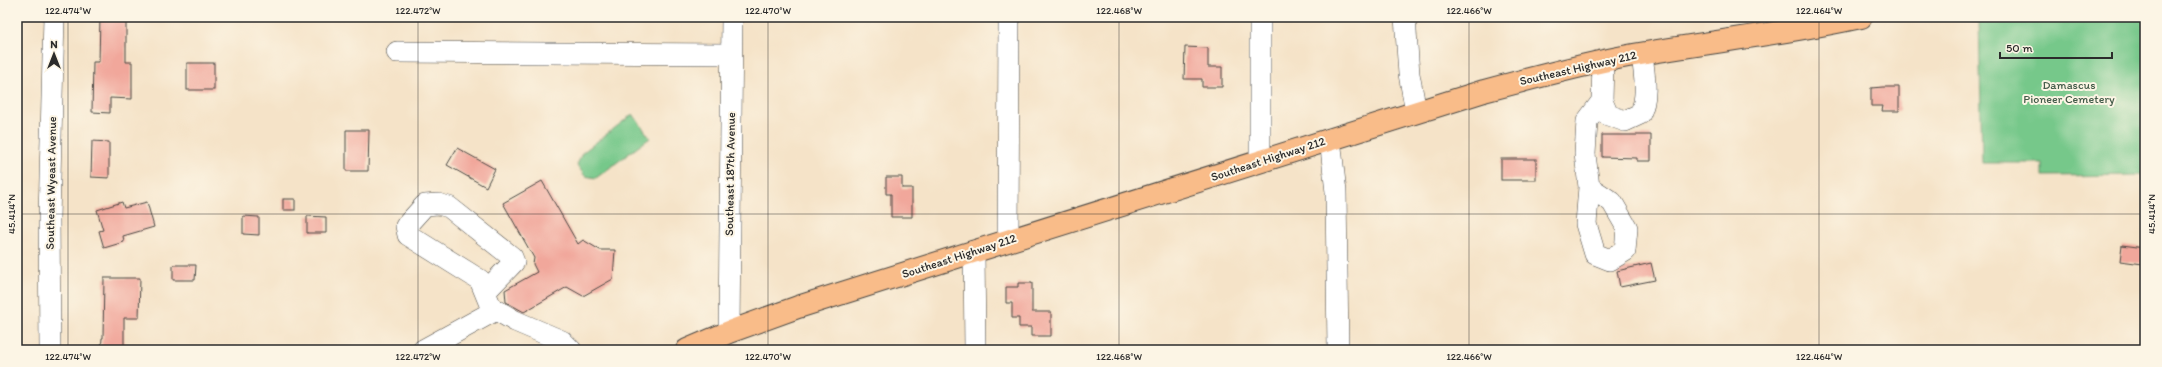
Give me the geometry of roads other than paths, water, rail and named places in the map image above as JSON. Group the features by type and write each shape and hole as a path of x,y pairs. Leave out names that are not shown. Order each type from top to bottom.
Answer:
{"highway":[{"name":"Southeast Highway 212","path":"693,349 729,332 798,307 1260,162 1416,111 1484,91 1603,61 1810,22 1861,17"}],"street":[{"name":"Southeast Wyeast Avenue","path":"50,350 49,218 54,17"},
{"name":"Southeast 187th Avenue","path":"729,332 732,17"},
{"path":"1008,241 1009,17"},
{"path":"1260,17 1260,162"},
{"path":"1405,17 1409,74 1416,111"},
{"path":"397,52 731,54"},
{"path":"1603,61 1602,101 1608,115 1625,121 1640,114 1644,105 1645,85 1642,54"},
{"path":"1589,187 1585,154 1587,121 1602,101"},
{"path":"1330,139 1336,192 1338,350"},
{"path":"485,292 514,262 512,257 449,207 438,204 425,205 406,226 408,235 480,280 491,307 515,321 562,341 570,350"},
{"path":"974,251 975,350"},
{"path":"423,350 496,310"}],"park label":[{"name":"Damascus Pioneer Cemetery","path":"2069,92"}]}
